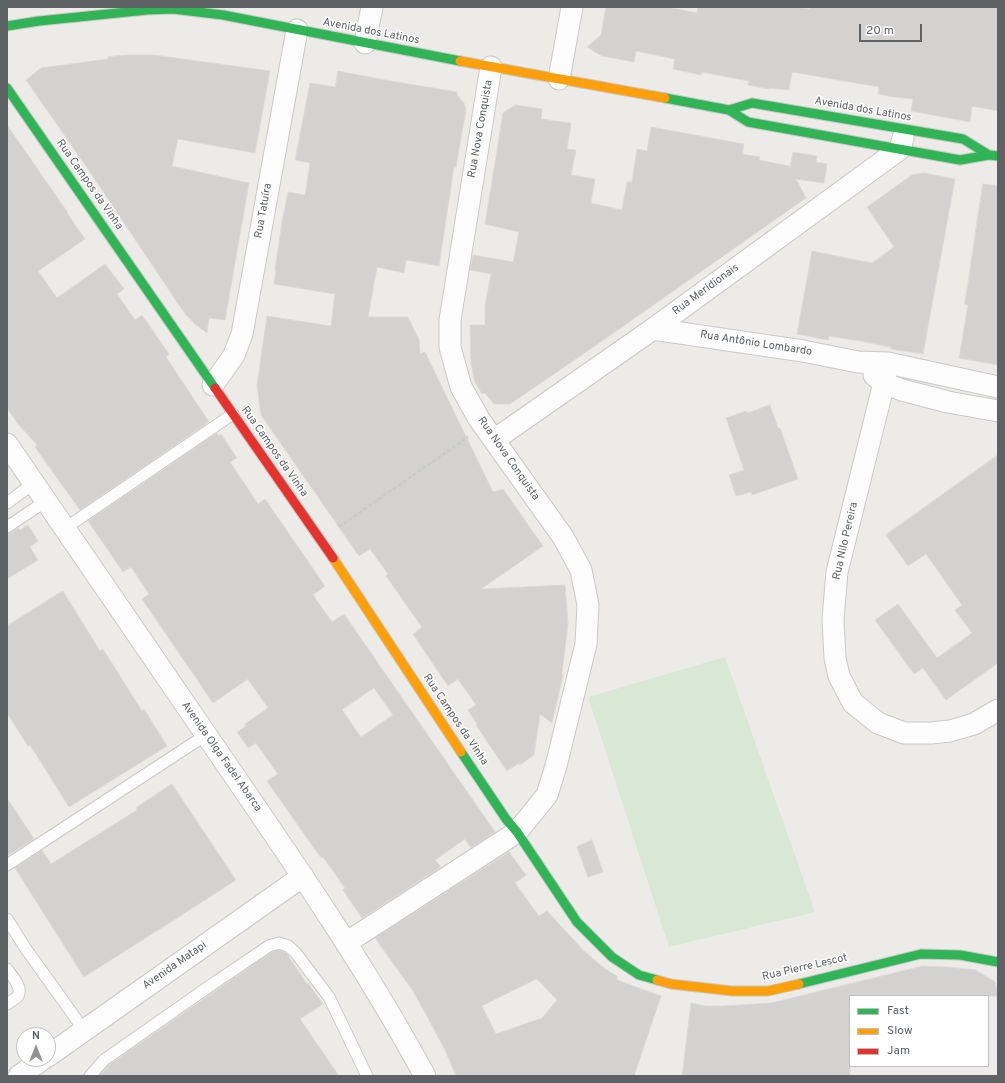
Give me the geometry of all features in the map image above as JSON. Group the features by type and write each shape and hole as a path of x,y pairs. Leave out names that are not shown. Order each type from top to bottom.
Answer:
{"street":[{"path":"366,43 372,7"},
{"path":"559,79 572,7"},
{"name":"Avenida dos Latinos","path":"7,26 39,21 173,8 223,15 491,67 729,110 748,122 960,160 988,155 998,156"},
{"name":"Rua Tatuíra","path":"213,385 234,355 242,334 297,30"},
{"name":"Rua Nova Conquista","path":"346,943 517,832 546,795 556,766 586,644 588,605 581,570 578,563 563,537 479,419 461,387 450,347 450,320 491,67"},
{"name":"Rua Campos da Vinha","path":"7,88 321,540 506,819 517,832"},
{"name":"Avenida dos Latinos","path":"729,110 752,103 906,129 963,139 988,155"},
{"path":"900,149 906,129"},
{"name":"Rua Meridionais","path":"489,433 653,329 900,149"},
{"name":"Rua Antônio Lombardo","path":"653,329 803,351 858,362 886,373 998,387"},
{"name":"Rua Antônio Lombardo","path":"886,373 902,390 948,402 997,406"},
{"name":"Rua Nilo Pereira","path":"886,373 837,572 833,619 835,658 838,676 853,703 878,723 904,733 950,731 974,724 998,710"},
{"name":"Avenida Olga Fadel Abarca","path":"7,444 303,876 395,1020 425,1076"},
{"name":"Rua Pierre Lescot","path":"517,832 578,922 612,957 639,975 671,984 732,991 768,991 921,954 944,953 978,957 998,962"},
{"name":"Avenida Matapi","path":"56,1050 303,876"},
{"path":"19,1076 32,1067"}],"lane":[{"path":"64,529 233,414"},
{"path":"7,503 34,483"},
{"path":"7,527 46,501"},
{"path":"7,866 206,735"},
{"path":"7,919 26,949 84,1030"},
{"path":"90,1076 104,1060 269,946 279,943 288,946 296,952 329,997 367,1076"},
{"path":"7,969 17,983 19,991 18,996 7,1004"}],"path":[{"path":"321,540 489,433"}],"green space":[{"path":"725,657 815,912 669,947 588,697"}],"building":[{"path":"606,7 667,7 697,13 698,7 794,7 810,9 810,7 998,7 998,111 972,106 970,122 911,111 913,99 878,94 879,87 792,72 789,90 769,89 748,85 749,81 702,72 701,75 673,69 675,59 636,51 634,62 602,56 587,47 601,35"},
{"path":"128,55 154,55 270,71 255,153 178,139 172,166 249,183 225,320 209,318 207,333 185,314 88,169 26,80 41,68"},
{"path":"338,71 457,92 457,95 464,103 466,110 456,167 454,167 439,266 406,260 404,273 377,267 368,317 408,317 419,340 420,354 425,352 493,492 503,489 543,546 481,589 565,585 568,623 563,675 552,723 540,714 534,755 520,765 519,763 507,771 476,725 477,724 468,710 476,705 458,679 448,686 413,634 422,627 386,576 388,574 370,549 359,556 261,415 257,385 267,316 331,326 335,294 274,284 282,222 288,192 305,195 310,163 295,160 310,83 335,87"},
{"path":"516,105 542,109 541,119 571,123 567,149 576,150 571,175 595,179 591,203 622,210 627,182 632,182 637,149 647,151 651,127 744,144 742,154 760,157 759,160 789,166 790,168 793,152 817,156 816,162 827,164 824,183 796,179 806,198 510,404 494,404 485,393 482,394 475,382 471,364 470,325 485,325 485,305 491,274 470,270 473,255 513,262 519,232 485,224 503,113"},
{"path":"7,125 85,239 38,271 57,298 105,264 124,289 117,294 135,320 142,315 169,354 166,357 209,422 80,510 35,447 37,445 18,424 7,408"},
{"path":"924,173 955,179 923,354 829,336 828,340 797,334 812,251 872,263 894,247 867,207 912,175"},
{"path":"983,184 998,186 998,365 959,358 968,305 965,304"},
{"path":"770,405 778,428 780,428 798,479 752,495 751,492 736,496 729,475 744,470 726,418"},
{"path":"217,433 219,436 221,434 237,458 230,462 258,504 265,499 325,586 313,595 332,622 344,614 495,832 471,848 465,839 435,860 441,867 362,918 343,890 345,888 323,857 321,858 267,781 278,774 256,743 248,748 237,732 246,726 245,724 268,708 248,679 213,703 142,599 149,594 131,567 123,572 88,521","holes":["374,688 393,715 361,737 342,710"]},
{"path":"998,455 998,663 946,700 923,668 914,674 875,620 898,604 937,658 972,633 955,610 962,605 926,554 908,566 886,535"},
{"path":"28,525 38,541 30,547 38,560 7,579 7,534 18,528 20,530"},
{"path":"63,591 100,651 103,649 142,711 144,709 167,746 69,807 30,745 28,746 7,713 7,626"},
{"path":"172,784 236,880 84,977 15,868 42,850 51,864 137,810 136,808"},
{"path":"7,798 34,839 7,856"},
{"path":"592,840 603,872 588,877 577,847"},
{"path":"509,852 526,875 515,883 539,916 547,911 583,950 604,968 617,976 617,980 661,996 634,1076 456,1076 445,1050 413,991 375,938","holes":["537,979 557,1000 542,1018 496,1034 482,1006"]},
{"path":"279,950 287,954 307,984 308,983 323,1004 300,1019 339,1076 99,1076 109,1065 272,952"},
{"path":"923,966 976,970 995,982 998,996 849,995 850,1076 682,1076 691,1003 706,1006 723,1006 771,1003"}],"traffic: fast":[{"path":"7,26 39,21 147,10 173,9 223,15 460,61"},
{"path":"7,88 215,388"},
{"path":"665,98 729,110 748,122 960,160 989,155 998,156"},
{"path":"729,110 752,103 963,139 989,155"},
{"path":"461,752 577,922 612,957 639,975 657,980"},
{"path":"799,984 921,954 960,955 998,962"}],"traffic: slow":[{"path":"460,61 665,98"},
{"path":"333,558 461,752"},
{"path":"657,980 671,984 732,991 768,991 799,984"}],"traffic: jam":[{"path":"215,388 333,558"}]}
